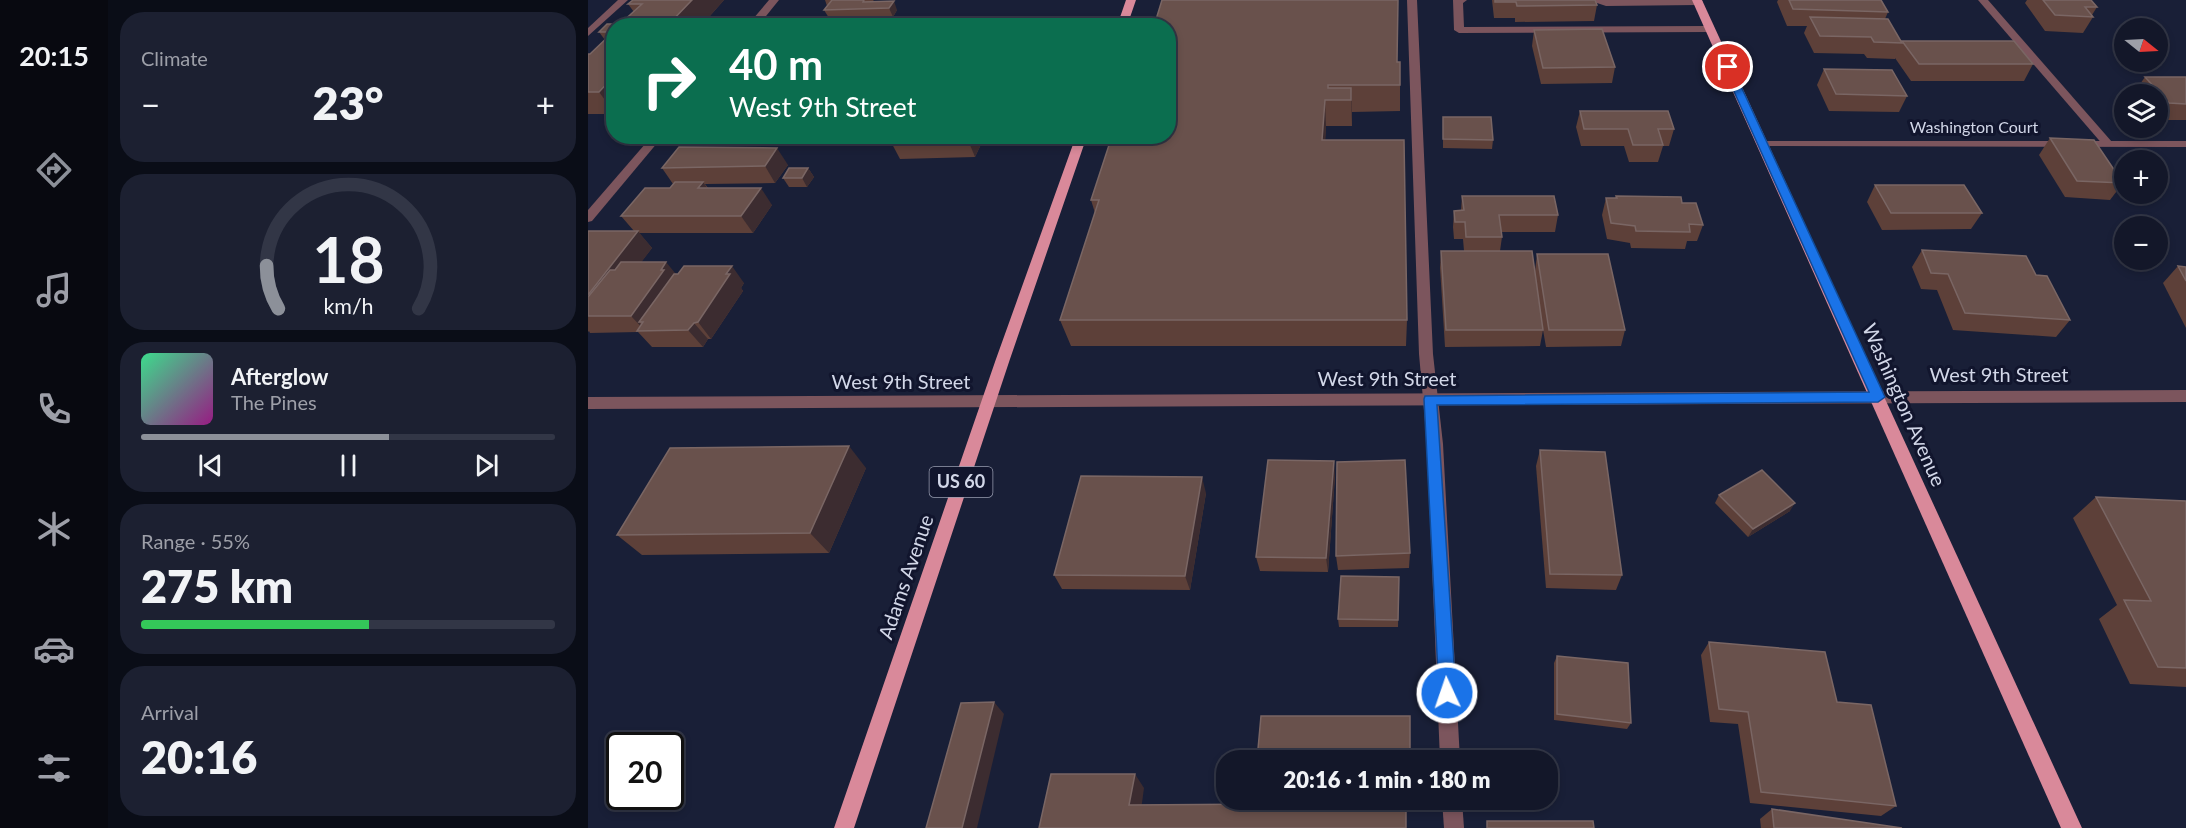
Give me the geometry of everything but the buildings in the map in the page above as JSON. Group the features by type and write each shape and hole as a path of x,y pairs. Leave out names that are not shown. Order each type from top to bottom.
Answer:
{"main road":[{"path":"1125,18 1131,0"},
{"name":"Washington Avenue","path":"1697,1 2072,828"},
{"name":"Adams Avenue","path":"844,828 988,403 1079,144"}],"street":[{"path":"588,33 623,0"},
{"path":"759,18 774,0"},
{"path":"1412,0 1426,354 1435,444 1450,750"},
{"path":"1462,0 1458,0 1459,30 1710,28"},
{"path":"1593,0 1606,3 1697,1"},
{"path":"1983,0 2108,144"},
{"path":"588,218 651,144"},
{"name":"Washington Court","path":"1762,144 2186,144"},
{"name":"West 9th Street","path":"588,403 2186,396"},
{"path":"1453,810 1454,828"}],"route":[{"path":"1447,693 1435,444 1430,399 1878,397 1728,67"}]}
